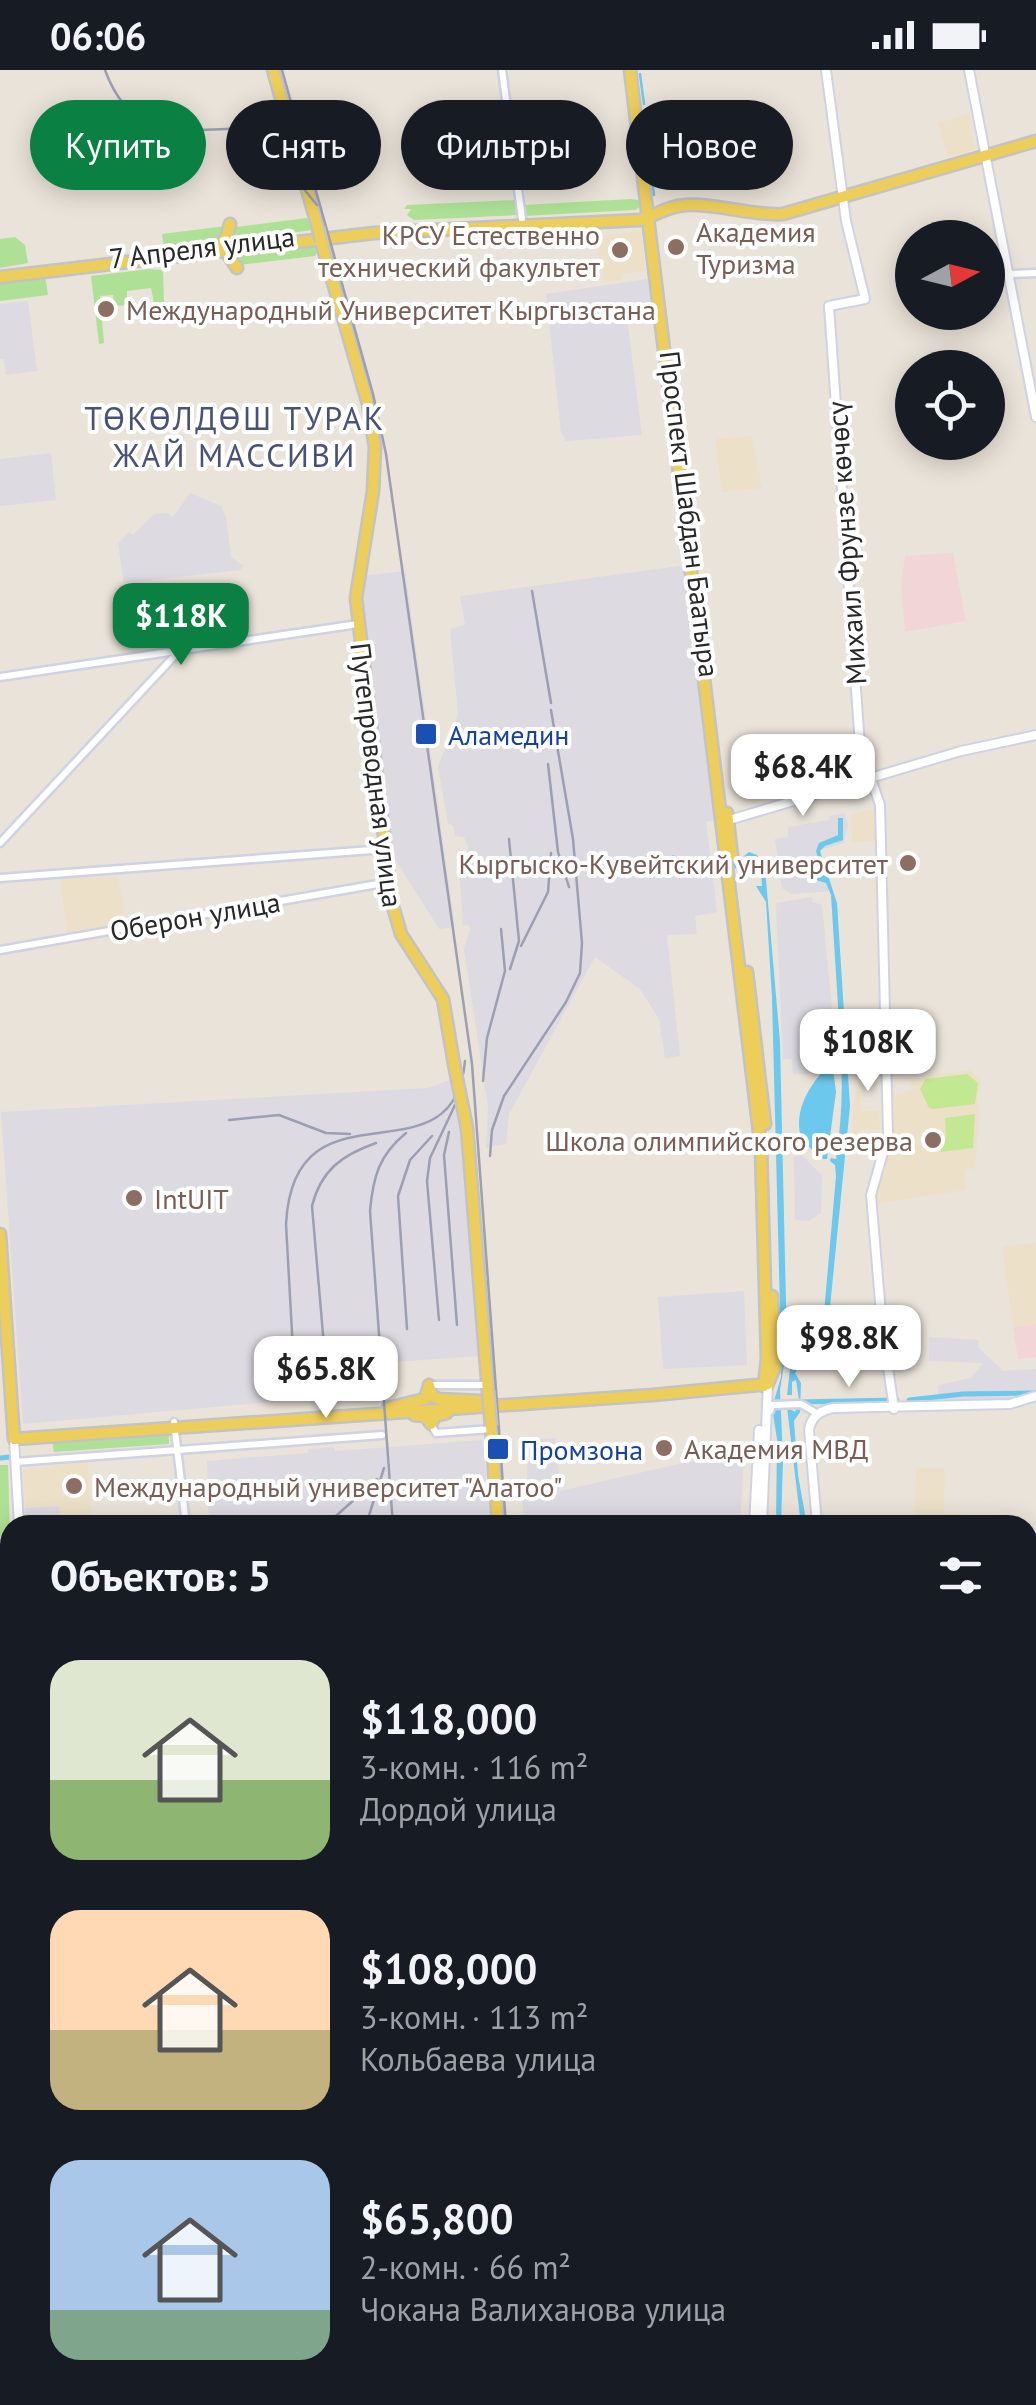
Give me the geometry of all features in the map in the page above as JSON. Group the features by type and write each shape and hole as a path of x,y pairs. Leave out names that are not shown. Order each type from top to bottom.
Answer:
{"main road":[{"name":"Путепроводная улица","path":"273,70 368,404 375,447 373,491 356,584 358,624 397,926 444,999 468,1128 485,1396 497,1515"},
{"name":"Проспект Шабдан Баатыра","path":"633,70 765,1155 771,1359 766,1383"},
{"path":"826,70 842,196"},
{"path":"970,70 1036,417"},
{"path":"404,233 687,205 778,214 1036,138"},
{"path":"404,233 650,210 671,202 774,211 842,196"},
{"name":"Михаил Фрунзе көчөсү","path":"842,196 865,300 829,306 860,746 880,805 888,1135 872,1195 882,1326 894,1404"},
{"path":"230,228 231,238 238,245 233,256 235,265 219,247 230,228"},
{"name":"7 Апреля улица","path":"0,274 238,245 374,232 404,233"},
{"name":"7 Апреля улица","path":"238,245 404,233"},
{"path":"725,822 960,750 1036,735"},
{"path":"0,1234 18,1515"},
{"path":"429,1386 435,1398 766,1383"},
{"path":"758,1515 766,1383"},
{"path":"758,1515 766,1383"},
{"path":"388,1410 424,1399 429,1386"},
{"path":"14,1436 388,1410 485,1396"},
{"path":"388,1410 423,1415 432,1426 438,1414 485,1396"},
{"path":"817,1515 809,1430 818,1414 834,1408 894,1404 1010,1404 1036,1396"}],"street":[{"path":"502,70 522,219"},
{"path":"1009,274 1036,272"},
{"path":"0,677 358,624"},
{"path":"0,840 173,653"},
{"path":"0,878 385,849"},
{"name":"Оберон улица","path":"0,950 389,882"},
{"path":"429,1386 485,1396"},
{"path":"764,1419 769,1417 772,1405 801,1404 818,1414"},
{"path":"174,1425 185,1515"},
{"path":"432,1426 436,1433 491,1428"},
{"path":"15,1462 382,1436"}],"shaded area":[{"path":"969,113 976,149 948,157 938,123"},
{"name":"КРСУ Естественно технический факультет","path":"641,231 646,271 622,274 622,280 604,282 595,236"},
{"path":"648,279 653,315 627,319 642,435 566,441 561,432 546,294"},
{"path":"28,301 37,371 6,375 4,359 0,359 0,304"},
{"path":"752,436 762,488 722,492 715,439"},
{"path":"51,453 56,500 0,506 0,459"},
{"path":"190,493 221,506 231,557 244,566 240,570 124,583 118,544 154,514 167,513 173,517"},
{"path":"953,553 966,621 905,632 901,585 905,556"},
{"path":"686,565 716,820 706,822 717,912 695,916 697,934 667,935 680,1056 665,1058 659,1019 640,989 595,957 509,1114 506,1144 486,1148 488,1107 464,949 470,929 469,925 463,926 458,854 469,851 464,837 455,836 448,823 438,767 458,714 450,629 465,625 460,596"},
{"path":"405,571 455,927 439,929 390,851 361,576"},
{"path":"874,808 878,841 852,842 851,815"},
{"path":"845,813 848,824 844,843 816,851 816,880 826,883 830,891 791,894 782,888 775,839 788,837 788,827"},
{"path":"118,876 127,925 67,935 60,879"},
{"path":"812,897 813,902 822,905 836,1051 808,1074 793,1074 792,1059 783,1059 776,903"},
{"name":"Школа олимпийского резерва","path":"970,1070 981,1082 977,1099 980,1112 975,1168 965,1170 966,1190 876,1204 877,1186 890,1145 890,1096 912,1090 910,1078"},
{"path":"453,1079 462,1135 479,1356 380,1363 381,1384 350,1395 23,1424 1,1112 428,1088"},
{"path":"855,1091 860,1091 861,1111 879,1111 880,1129 859,1131 857,1144 851,1144"},
{"path":"799,1153 822,1175 821,1213 809,1221 795,1220 794,1157"},
{"path":"1036,1243 1036,1324 1013,1327 1002,1246"},
{"path":"744,1291 747,1365 663,1369 658,1297"},
{"path":"1036,1324 1036,1357 1018,1359 1013,1327"},
{"path":"877,1328 883,1361 861,1366 857,1331"},
{"path":"930,1337 979,1340 978,1347 1003,1371 1036,1369 1036,1392 963,1394 1010,1394 1010,1400 917,1403 916,1400 956,1396 937,1396 939,1385 971,1378 983,1363 929,1361"},
{"path":"556,1438 560,1491 714,1456 744,1457 741,1515 524,1515 522,1501 529,1498 525,1440"},
{"path":"483,1440 489,1515 209,1515 207,1461 308,1453 308,1449 334,1447 335,1451"},
{"path":"88,1461 91,1515 60,1515 59,1505 25,1507 23,1470"},
{"path":"916,1468 945,1468 944,1513 970,1515 914,1515"},
{"path":"59,1506 60,1515 25,1515 25,1508"}],"green space":[{"path":"517,200 515,212 519,215 414,220 407,215 411,209 404,209 407,205"},
{"path":"638,200 641,206 642,200 642,210 640,207 524,216 524,205"},
{"path":"307,218 314,230 238,239 232,235 235,227"},
{"path":"226,226 221,241 164,248 162,234"},
{"path":"15,237 25,245 28,263 0,268 0,239"},
{"path":"317,242 315,256 239,265 235,259 238,251"},
{"path":"163,270 164,302 154,303 151,288 127,291 127,305 114,306 113,295 100,296 104,343 99,344 91,276"},
{"path":"45,275 48,295 0,301 0,281"},
{"path":"967,1074 978,1083 975,1104 929,1108 920,1089 926,1079"},
{"path":"975,1114 973,1148 941,1152 940,1139 946,1138 945,1118"},
{"path":"169,1432 169,1444 54,1452 52,1440"},
{"path":"0,1465 8,1465 9,1515 0,1515"}],"water":[{"path":"838,818 843,818 843,840 820,851 837,903 850,1106 829,1317 795,1373 801,1383 800,1412 794,1421 805,1515 800,1515 787,1407 795,1412 799,1400 796,1380 792,1382 792,1395 787,1395 790,1369 824,1313 836,1176 835,1165 830,1161 836,1159 842,1097 841,1060 833,1069 836,1092 827,1159 823,1159 802,1141 799,1128 808,1092 841,1053 831,895 826,883 816,880 813,864 819,862 819,843 838,835"},
{"path":"749,852 757,855 765,868 780,1042 787,1347 780,1390 781,1515 776,1515 777,1439 772,1408 781,1377 781,1348 772,997 766,902 756,886 762,886 761,872 739,864 757,865 744,856"}],"waterway":[{"path":"640,74 643,100"},
{"path":"653,190 654,195"},
{"path":"673,858 687,870 745,865"},
{"path":"909,1400 1035,1393"},
{"path":"797,1402 897,1400"},
{"path":"0,1458 10,1457"}],"railway":[{"path":"105,70 124,104 148,123 175,130 226,129"},
{"path":"282,70 373,394 386,454 472,1064 505,1515"},
{"path":"305,190 317,205"},
{"path":"532,591 551,703"},
{"path":"490,1156 492,1130 504,1096 566,1002 580,973 582,943 573,839 551,710"},
{"path":"548,764 558,852 569,887"},
{"path":"509,839 519,941 510,969"},
{"path":"521,946 548,892 551,853"},
{"path":"483,1081 487,1038 505,971 501,929"},
{"path":"295,1387 286,1224 296,1179 316,1152 343,1139 406,1129 434,1119 454,1099 465,1061"},
{"path":"439,1320 427,1181 430,1158 455,1105"},
{"path":"229,1120 279,1115 326,1133 350,1134"},
{"path":"449,1132 444,1155 457,1325"},
{"path":"392,1515 370,1211 379,1168 389,1150 406,1133"},
{"path":"407,1329 398,1196 410,1160 432,1136"},
{"path":"324,1346 312,1206 327,1173 353,1153 376,1143"},
{"path":"369,1515 384,1468"},
{"path":"337,1515 377,1479"}],"place":[{"name":"Академия Туризма","path":"676,247"},
{"name":"КРСУ Естественно технический факультет","path":"620,250"},
{"name":"Международный Университет Кыргызстана","path":"106,309"},
{"name":"Аламедин","path":"426,734"},
{"name":"Кыргыско-Кувейтский университет","path":"908,863"},
{"name":"Школа олимпийского резерва","path":"933,1140"},
{"name":"IntUIT","path":"134,1198"},
{"name":"Академия МВД","path":"664,1448"},
{"name":"Промзона","path":"498,1449"},
{"name":"Международный университет \"Алатоо\"","path":"74,1486"}],"district":[{"name":"ТӨКӨЛДӨШ ТУРАК ЖАЙ МАССИВИ","path":"235,436"}]}
